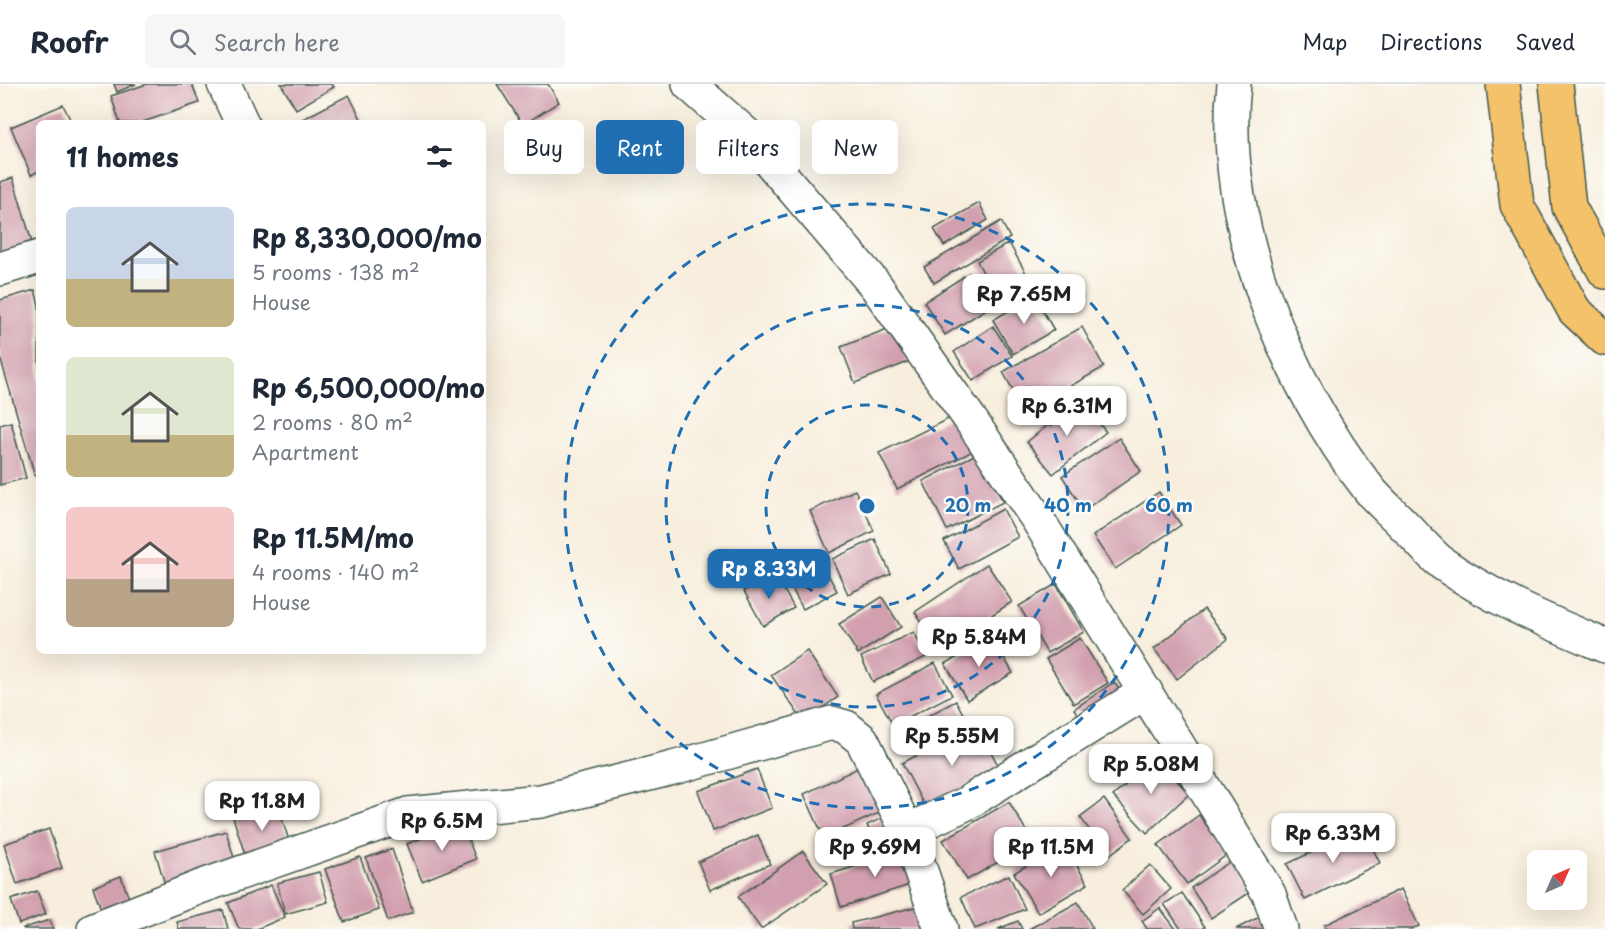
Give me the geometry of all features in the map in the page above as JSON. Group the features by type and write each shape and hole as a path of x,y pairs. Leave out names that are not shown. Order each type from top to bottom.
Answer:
{"highway":[{"path":"1503,84 1517,205 1574,310 1605,339"},
{"path":"1556,84 1569,207 1605,272"}],"street":[{"path":"224,84 241,120"},
{"path":"688,84 748,136 876,286 1032,511 1269,894 1281,929"},
{"path":"1234,84 1231,117 1241,211 1270,313 1314,406 1370,490 1441,562 1505,602 1605,646"},
{"path":"0,268 36,258"},
{"path":"907,831 967,803 1146,692"},
{"path":"94,929 200,886 408,814 541,801 673,768 832,723 846,727 862,740 907,831 941,929"}],"building":[{"path":"114,84 136,84 117,92"},
{"path":"147,84 192,84 199,103 149,120 119,120 111,96"},
{"path":"281,84 332,84 334,87 296,109"},
{"path":"497,84 548,84 559,102 531,120 520,120"},
{"path":"349,95 362,120 301,120"},
{"path":"63,105 70,120 36,120 36,172 31,175 11,127"},
{"path":"13,178 33,246 0,256 0,182"},
{"path":"979,203 988,220 944,246 934,229"},
{"path":"1001,221 1010,238 934,283 924,267"},
{"path":"1009,243 1027,275 994,293 977,261"},
{"path":"969,273 991,306 945,335 924,302"},
{"path":"35,290 36,294 35,476 0,357 0,300"},
{"path":"1034,296 1054,330 1013,354 993,320"},
{"path":"895,326 908,362 855,383 841,347"},
{"path":"993,326 1012,356 973,381 954,352"},
{"path":"1082,327 1104,367 1025,412 1003,372"},
{"path":"1080,399 1106,432 1053,474 1027,442"},
{"path":"958,414 975,450 897,489 879,453"},
{"path":"11,422 26,478 0,485 0,425"},
{"path":"1119,438 1141,471 1084,510 1062,476"},
{"path":"978,453 1003,502 947,530 923,481"},
{"path":"855,490 874,531 829,553 810,511"},
{"path":"1159,492 1181,525 1115,569 1093,536"},
{"path":"1003,509 1018,537 959,569 944,541"},
{"path":"875,539 891,574 848,594 832,559"},
{"path":"819,558 837,591 803,609 785,576"},
{"path":"987,564 1012,602 939,649 915,612"},
{"path":"775,574 794,608 763,626 744,591"},
{"path":"1056,584 1084,632 1047,653 1019,606"},
{"path":"882,597 901,627 858,654 839,624"},
{"path":"1204,609 1228,639 1177,679 1154,649"},
{"path":"914,632 926,657 873,682 861,657"},
{"path":"992,637 1013,673 967,700 945,664"},
{"path":"1080,638 1108,683 1074,704 1046,659"},
{"path":"807,651 838,697 803,721 771,675"},
{"path":"935,663 952,695 893,725 876,694"},
{"path":"1114,682 1125,698 1085,725 1074,709"},
{"path":"956,701 967,721 940,734 929,715"},
{"path":"977,725 1001,771 926,809 902,763"},
{"path":"1157,758 1189,794 1147,833 1113,796"},
{"path":"860,767 881,812 824,838 804,794"},
{"path":"757,769 772,808 713,831 698,791"},
{"path":"1104,799 1132,838 1108,856 1080,817"},
{"path":"276,800 292,850 248,864 232,814"},
{"path":"1009,802 1033,842 967,880 943,840"},
{"path":"893,813 904,838 878,850 867,825"},
{"path":"1199,815 1228,854 1187,884 1158,845"},
{"path":"461,822 476,859 422,881 407,844"},
{"path":"1362,828 1380,863 1305,900 1287,864"},
{"path":"49,829 62,868 17,884 4,844"},
{"path":"226,831 237,868 166,888 155,851"},
{"path":"758,835 770,864 710,890 698,862"},
{"path":"1063,843 1088,884 1038,913 1014,873"},
{"path":"392,849 413,912 388,921 366,858"},
{"path":"908,850 919,882 841,907 831,874"},
{"path":"803,851 827,884 761,929 738,897"},
{"path":"360,857 379,910 344,922 325,869"},
{"path":"1234,859 1255,889 1211,918 1191,888"},
{"path":"1150,865 1171,889 1143,914 1122,890"},
{"path":"319,872 328,902 285,914 277,883"},
{"path":"1009,875 1025,909 975,929 961,897"},
{"path":"121,876 131,904 103,914 93,887"},
{"path":"271,885 285,917 257,929 239,929 228,903"},
{"path":"1401,889 1419,926 1411,929 1326,929 1324,925"},
{"path":"37,891 46,914 19,924 11,900"},
{"path":"1182,893 1205,927 1203,929 1181,929 1164,904"},
{"path":"1078,902 1093,929 1029,929"},
{"path":"927,904 934,929 852,929 851,923"},
{"path":"1160,908 1176,929 1147,929 1142,921"},
{"path":"223,910 228,929 179,929 177,922"},
{"path":"1261,916 1268,929 1236,929"},
{"path":"50,920 53,929 23,928"},
{"path":"1018,921 1022,929 998,929"}]}
